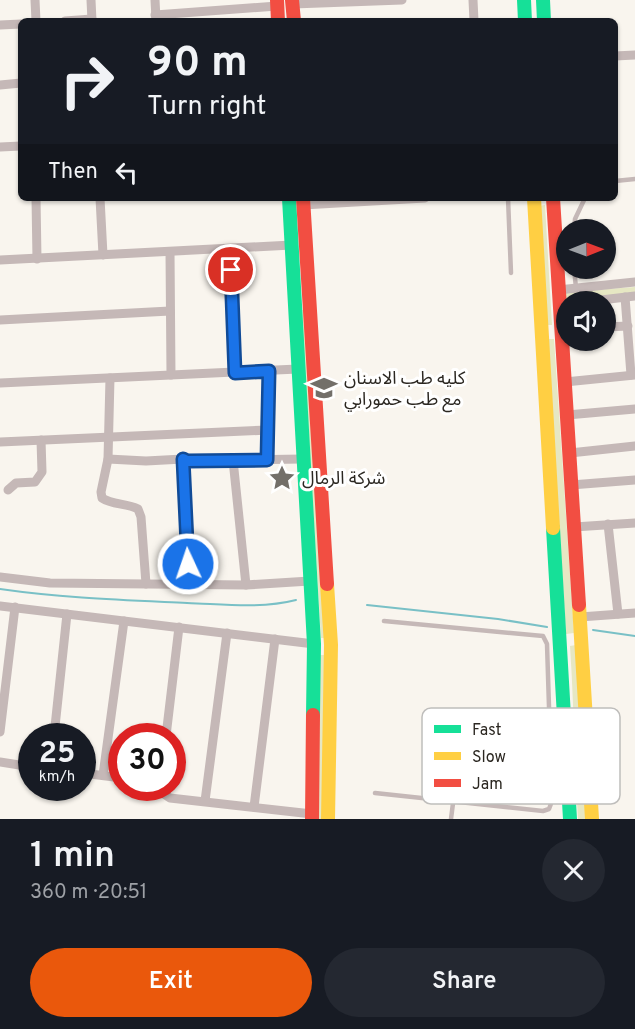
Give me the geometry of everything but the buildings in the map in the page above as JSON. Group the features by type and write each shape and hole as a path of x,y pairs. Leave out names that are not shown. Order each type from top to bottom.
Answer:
{"main road":[{"path":"524,0 525,18"},
{"path":"543,0 544,18"},
{"path":"292,2 294,18"},
{"path":"277,3 278,18"},
{"path":"289,201 292,245 301,293"},
{"path":"303,202 301,293 331,653 328,819"},
{"path":"561,291 554,203 535,202 563,708"},
{"path":"302,309 298,369 314,645 312,817"},
{"path":"564,351 585,708"},
{"path":"559,626 567,636 575,635 581,624"},
{"path":"314,645 330,636"},
{"path":"560,651 570,644 579,646 582,651"},
{"path":"314,645 331,653"},
{"path":"569,804 570,819"},
{"path":"591,804 592,819"}],"street":[{"path":"34,0 36,18"},
{"path":"91,0 92,18"},
{"path":"155,0 156,18 277,3"},
{"path":"292,2 402,0"},
{"path":"473,0 474,18"},
{"path":"215,10 215,18"},
{"path":"0,25 18,24"},
{"path":"618,56 635,55"},
{"path":"0,85 18,83"},
{"path":"0,147 18,146"},
{"path":"36,201 37,259"},
{"path":"100,201 103,255"},
{"path":"303,202 327,201"},
{"path":"0,260 292,245"},
{"path":"230,249 235,373"},
{"path":"170,252 171,375"},
{"path":"572,291 576,288 635,282"},
{"path":"565,382 633,375 630,297"},
{"path":"0,320 170,311"},
{"path":"0,383 298,369"},
{"path":"267,460 269,371"},
{"path":"110,378 108,459 101,492 102,498 107,502 138,509 141,516 146,584"},
{"path":"567,415 635,409"},
{"path":"0,442 268,430"},
{"path":"8,490 16,483 35,482 42,472 41,440"},
{"path":"570,453 635,446"},
{"path":"108,459 146,461 183,459 187,461 303,459"},
{"path":"183,459 189,585"},
{"path":"232,460 246,585"},
{"path":"571,485 635,480"},
{"path":"574,527 635,523"},
{"path":"608,524 618,614"},
{"path":"0,577 50,583 189,585 246,585 310,581"},
{"path":"0,606 314,645"},
{"path":"0,732 15,608"},
{"path":"55,723 67,614"},
{"path":"581,624 618,614 635,614"},
{"path":"103,775 124,621"},
{"path":"168,723 179,627"},
{"path":"205,801 227,633"},
{"path":"254,807 275,639"},
{"path":"0,762 18,764"},
{"path":"96,774 108,776"},
{"path":"186,799 254,807 312,817"}],"lane":[{"path":"618,181 635,179"},
{"path":"508,201 511,273"},
{"path":"575,219 584,201"},
{"path":"575,279 576,288"},
{"path":"384,621 543,636 547,644 549,708"},
{"path":"375,793 422,798"},
{"path":"451,819 453,804"},
{"path":"473,804 543,811 549,809 551,804"}],"green space":[{"path":"545,205 552,325 546,325 539,206"},
{"path":"635,287 635,294 616,295 616,291 580,291"},
{"path":"301,310 307,310 327,638 321,638"},
{"path":"547,339 554,339 574,633 566,634"},
{"path":"576,645 580,708 573,708 570,646"},
{"path":"320,655 328,655 325,819 318,819"},
{"path":"577,804 585,804 586,819 578,819"}],"waterway":[{"path":"0,589 47,595 228,605 283,603 296,600"},
{"path":"367,605 498,619 547,627"},
{"path":"593,630 635,636"}],"traffic: fast":[{"path":"524,0 525,18"},
{"path":"543,0 544,18"},
{"path":"289,201 314,644 313,715"},
{"path":"553,528 564,708"},
{"path":"569,804 570,819"}],"traffic: slow":[{"path":"534,201 553,528"},
{"path":"327,584 331,645 328,819"},
{"path":"579,605 585,708"},
{"path":"591,804 592,819"}],"traffic: jam":[{"path":"277,0 278,18"},
{"path":"292,0 294,18"},
{"path":"303,201 327,584"},
{"path":"553,201 579,605"},
{"path":"312,819 313,715"}],"place":[{"name":"كليه طب الاسنان مع طب حمورابي","path":"324,388"},
{"name":"شركة الرمال","path":"282,478"}],"route":[{"path":"188,564 183,459 187,461 267,460 269,371 235,373 231,270"}]}
